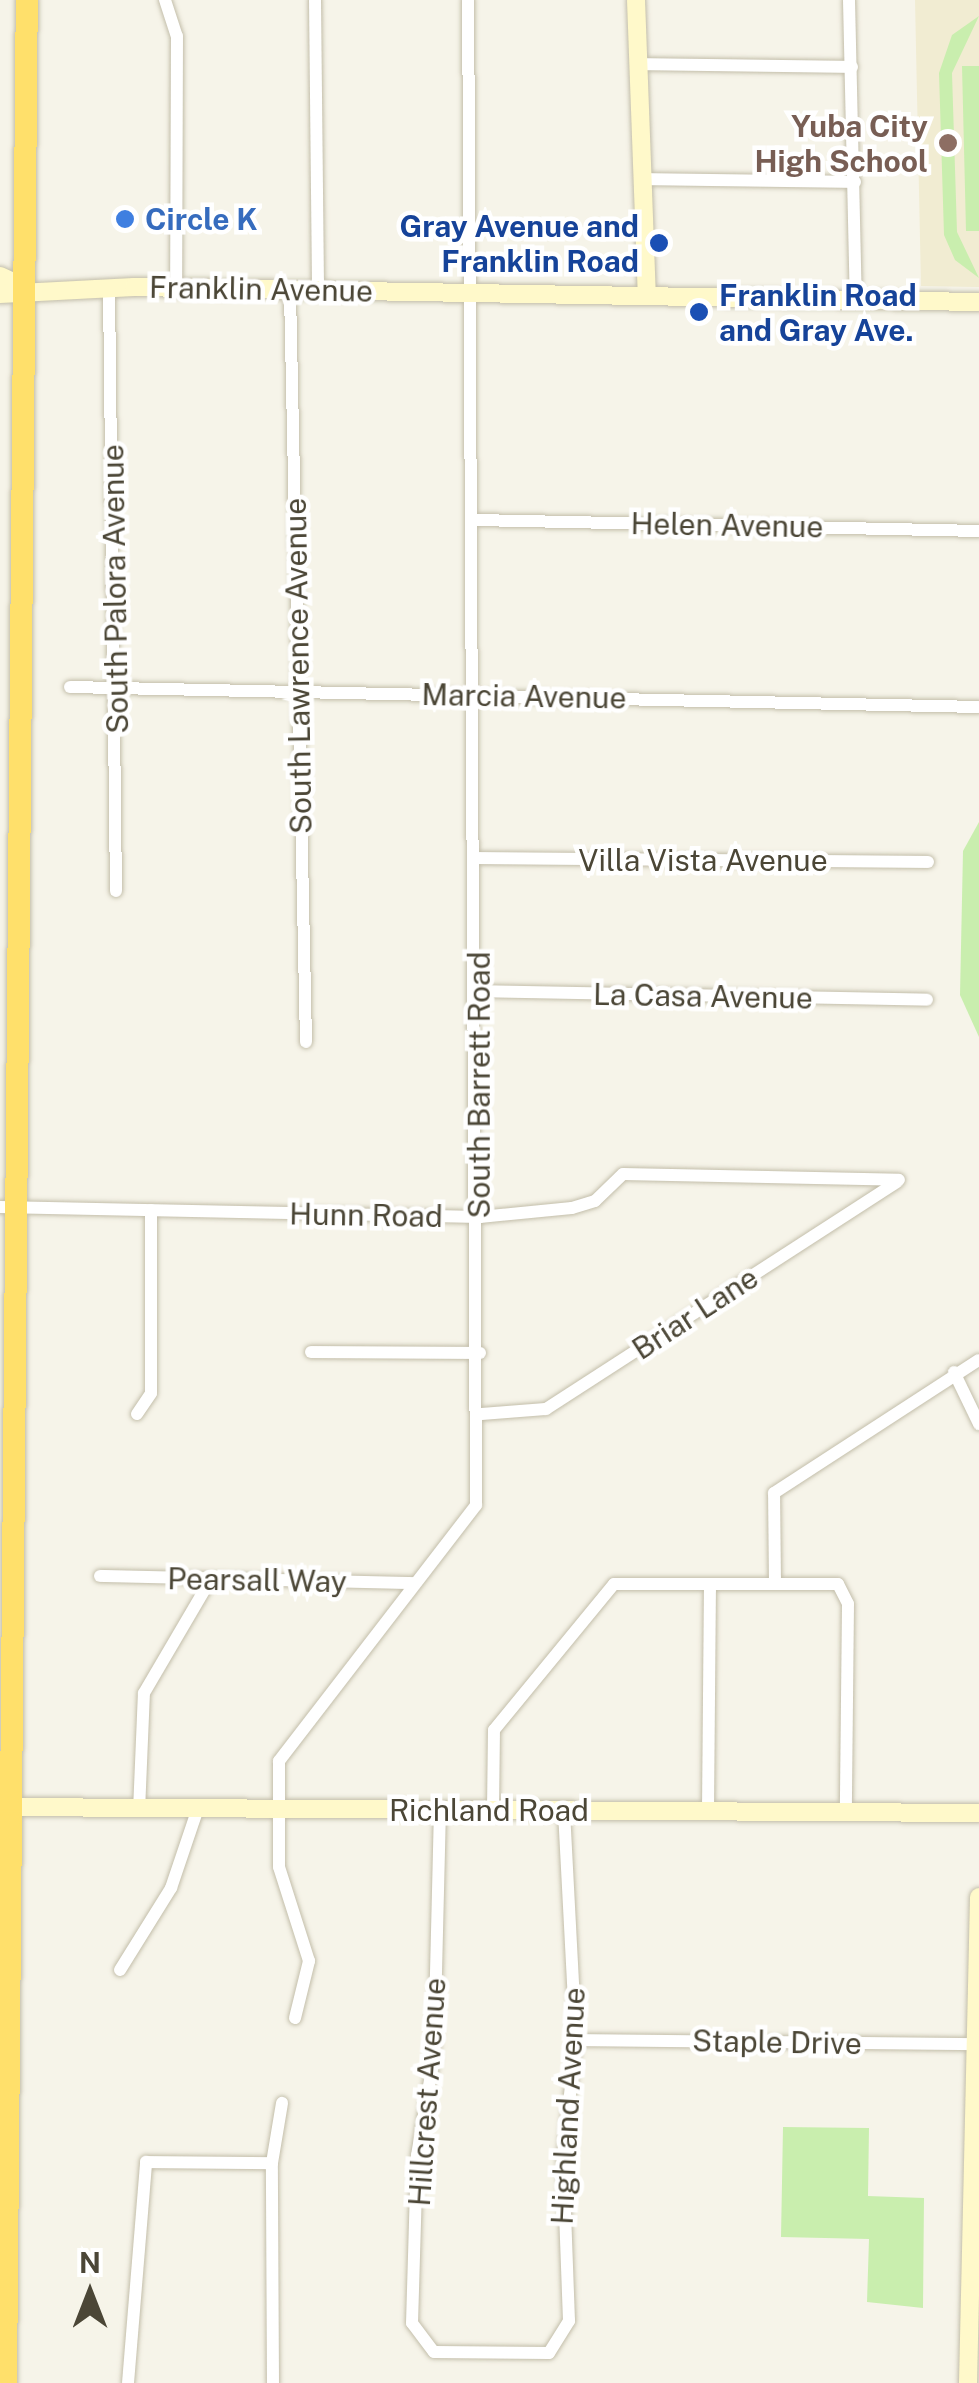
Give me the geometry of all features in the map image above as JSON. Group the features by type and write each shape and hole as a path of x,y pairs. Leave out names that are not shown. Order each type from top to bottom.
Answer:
{"highway":[{"path":"6,2383 8,1207 27,0"}],"street":[{"path":"165,0 177,36 176,288"},
{"path":"314,0 318,291"},
{"name":"South Barrett Road","path":"273,1808 293,1734 476,1505 480,1217 468,0"},
{"path":"636,0 646,295"},
{"path":"849,0 856,300"},
{"path":"638,64 852,67"},
{"path":"642,179 855,182"},
{"path":"0,276 24,287"},
{"path":"0,294 24,287"},
{"name":"Franklin Avenue","path":"24,287 979,302"},
{"name":"South Palora Avenue","path":"109,287 118,688 116,892"},
{"name":"South Lawrence Avenue","path":"290,290 306,1042"},
{"name":"Helen Avenue","path":"476,520 979,531"},
{"name":"Marcia Avenue","path":"70,687 979,707"},
{"name":"Villa Vista Avenue","path":"478,858 928,862"},
{"name":"La Casa Avenue","path":"478,991 927,1000"},
{"name":"Hunn Road","path":"8,1207 480,1217 584,1204 623,1174 898,1180"},
{"name":"Briar Lane","path":"480,1414 546,1410 898,1180"},
{"path":"138,1414 150,1393 152,1210"},
{"path":"311,1352 480,1353"},
{"path":"774,1584 774,1493 954,1372 979,1360"},
{"path":"954,1372 979,1424"},
{"name":"Pearsall Way","path":"100,1576 413,1583"},
{"path":"140,1811 144,1693 210,1579"},
{"path":"493,1810 494,1730 614,1584 838,1584 848,1604 846,1812"},
{"path":"708,1812 710,1584"},
{"name":"Richland Road","path":"6,1807 140,1811 273,1808 979,1813"},
{"path":"273,1808 279,1867 310,1961 295,2018"},
{"name":"Hillcrest Avenue","path":"440,1810 434,2056 417,2155 412,2323 434,2352 549,2352 561,2341"},
{"name":"Highland Avenue","path":"561,2341 576,2040 564,1810"},
{"path":"120,1970 171,1888 197,1811"},
{"path":"968,2383 976,2309 979,1897"},
{"name":"Staple Drive","path":"576,2040 977,2044"},
{"path":"273,2383 272,2163 282,2103"},
{"path":"128,2383 146,2162 272,2163"}],"shaded area":[{"name":"Yuba City High School","path":"915,0 979,0 979,287 921,286"}],"green space":[{"path":"979,16 952,73 957,232 979,278 955,260 944,235 939,73 952,35"},
{"path":"962,66 979,66 979,231 966,231"},
{"path":"979,822 979,1037 960,995 963,851"},
{"path":"783,2127 869,2128 868,2196 924,2198 923,2308 867,2302 869,2239 781,2237"}],"place":[{"name":"Yuba City High School","path":"948,143"},
{"name":"Circle K","path":"125,219"},
{"name":"Gray Avenue and Franklin Road","path":"659,243"},
{"name":"Franklin Road and Gray Ave.","path":"699,312"}]}
